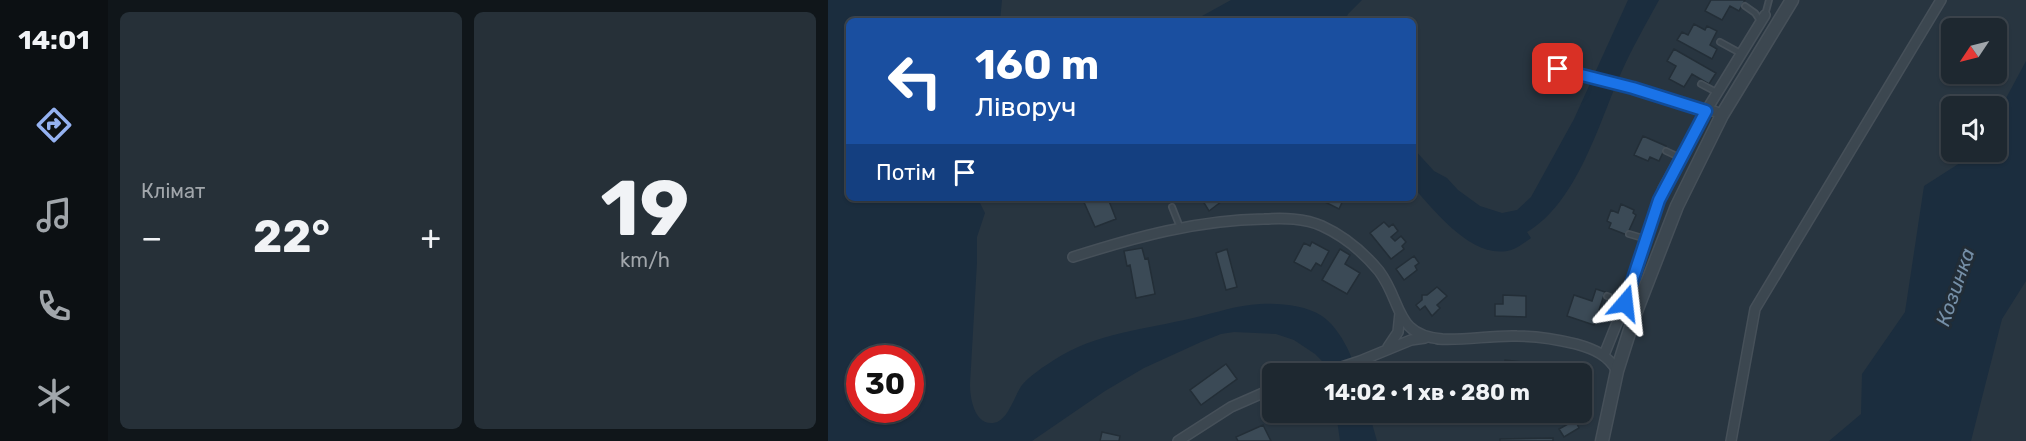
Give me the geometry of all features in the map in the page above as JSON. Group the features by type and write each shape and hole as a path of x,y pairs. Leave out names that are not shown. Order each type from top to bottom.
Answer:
{"street":[{"path":"1602,441 1617,370 1635,314 1685,187 1722,115 1792,0"},
{"path":"1731,441 1755,309 1941,0"},
{"path":"1604,355 1625,303 1659,200 1706,111 1763,18"},
{"path":"1558,69 1633,88 1722,115"},
{"path":"1073,257 1173,229 1212,222 1276,218 1299,220 1322,226 1347,241 1373,265 1386,282 1407,325 1417,334 1427,338 1442,339"},
{"path":"1387,349 1398,332 1400,311"},
{"path":"1354,363 1415,339 1536,336 1589,348 1611,360 1617,370"},
{"path":"1178,441 1231,407 1262,393"}],"lane":[{"path":"1745,6 1763,18 1769,0"},
{"path":"1720,42 1742,54"},
{"path":"1701,84 1718,93"},
{"path":"1666,151 1682,159"},
{"path":"1172,207 1173,229"},
{"path":"1629,234 1646,239"},
{"path":"1607,296 1625,303"}],"water":[{"path":"828,0 1002,0 1000,18 846,18 846,201 980,201 985,213 977,237 970,384 972,403 981,420 998,422 1007,413 1022,385 1029,378 1070,351 1122,333 1251,305 1276,304 1315,312 1334,328 1354,363 1323,363 1315,354 1294,340 1276,334 1234,332 1221,334 1201,342 1144,368 1105,391 1032,441 828,441"},
{"path":"1231,0 1362,0 1346,18 1198,18"},
{"path":"1628,0 1659,0 1625,64 1595,138 1573,182 1560,202 1544,219 1527,232 1531,238 1511,250 1497,251 1483,248 1456,232 1416,190 1416,151 1434,171 1447,178 1458,190 1480,206 1502,213 1517,210 1531,197 1574,119"},
{"name":"Козинка","path":"2026,61 2026,281 2002,319 1971,441 1829,441 1861,414 1862,374 1905,312 1924,186 1961,162 2007,162 2007,96"},
{"path":"1337,423 1372,423 1377,441 1340,441"}],"building":[{"path":"1711,0 1745,0 1739,11 1730,6 1722,20 1705,11"},
{"path":"1694,24 1705,30 1707,26 1717,31 1710,45 1717,49 1712,59 1677,40 1682,32 1688,35"},
{"path":"1674,49 1716,73 1709,84 1692,74 1684,87 1669,79 1676,66 1667,61"},
{"path":"1643,136 1666,146 1659,161 1650,157 1648,161 1634,155"},
{"path":"1083,201 1109,201 1116,219 1095,227"},
{"path":"1203,201 1222,201 1209,211"},
{"path":"1323,201 1343,201 1339,209"},
{"path":"1621,204 1634,210 1633,213 1636,215 1627,235 1609,228 1611,223 1607,221 1611,210 1618,213"},
{"path":"1384,222 1389,227 1393,224 1398,231 1391,237 1395,241 1401,236 1406,242 1402,246 1404,249 1391,259 1370,233"},
{"path":"1312,242 1329,251 1321,266 1316,263 1311,271 1294,262 1304,243 1310,246"},
{"path":"1142,248 1145,259 1148,258 1155,294 1136,298 1130,265 1127,266 1124,251"},
{"path":"1227,249 1237,287 1226,290 1216,253"},
{"path":"1340,249 1350,255 1345,264 1360,273 1347,294 1322,280"},
{"path":"1414,256 1419,263 1415,266 1417,270 1404,280 1396,269"},
{"path":"1437,287 1447,296 1437,305 1440,308 1432,316 1425,306 1420,310 1416,305 1422,300 1422,295 1427,295"},
{"path":"1596,289 1605,292 1594,325 1567,316 1574,295 1592,301"},
{"path":"1503,295 1526,296 1526,317 1495,316 1495,304 1503,304"},
{"path":"1505,360 1522,362 1522,363 1505,363"},
{"path":"1226,364 1237,379 1201,405 1190,390"},
{"path":"1570,423 1576,423 1579,428 1564,437 1559,429"},
{"path":"1263,425 1271,441 1238,441 1236,437"},
{"path":"1102,432 1120,436 1119,441 1100,441"},
{"path":"1553,438 1553,441 1500,441 1500,439"}],"route":[{"path":"1558,69 1591,76 1706,111 1659,200 1625,303"}]}
